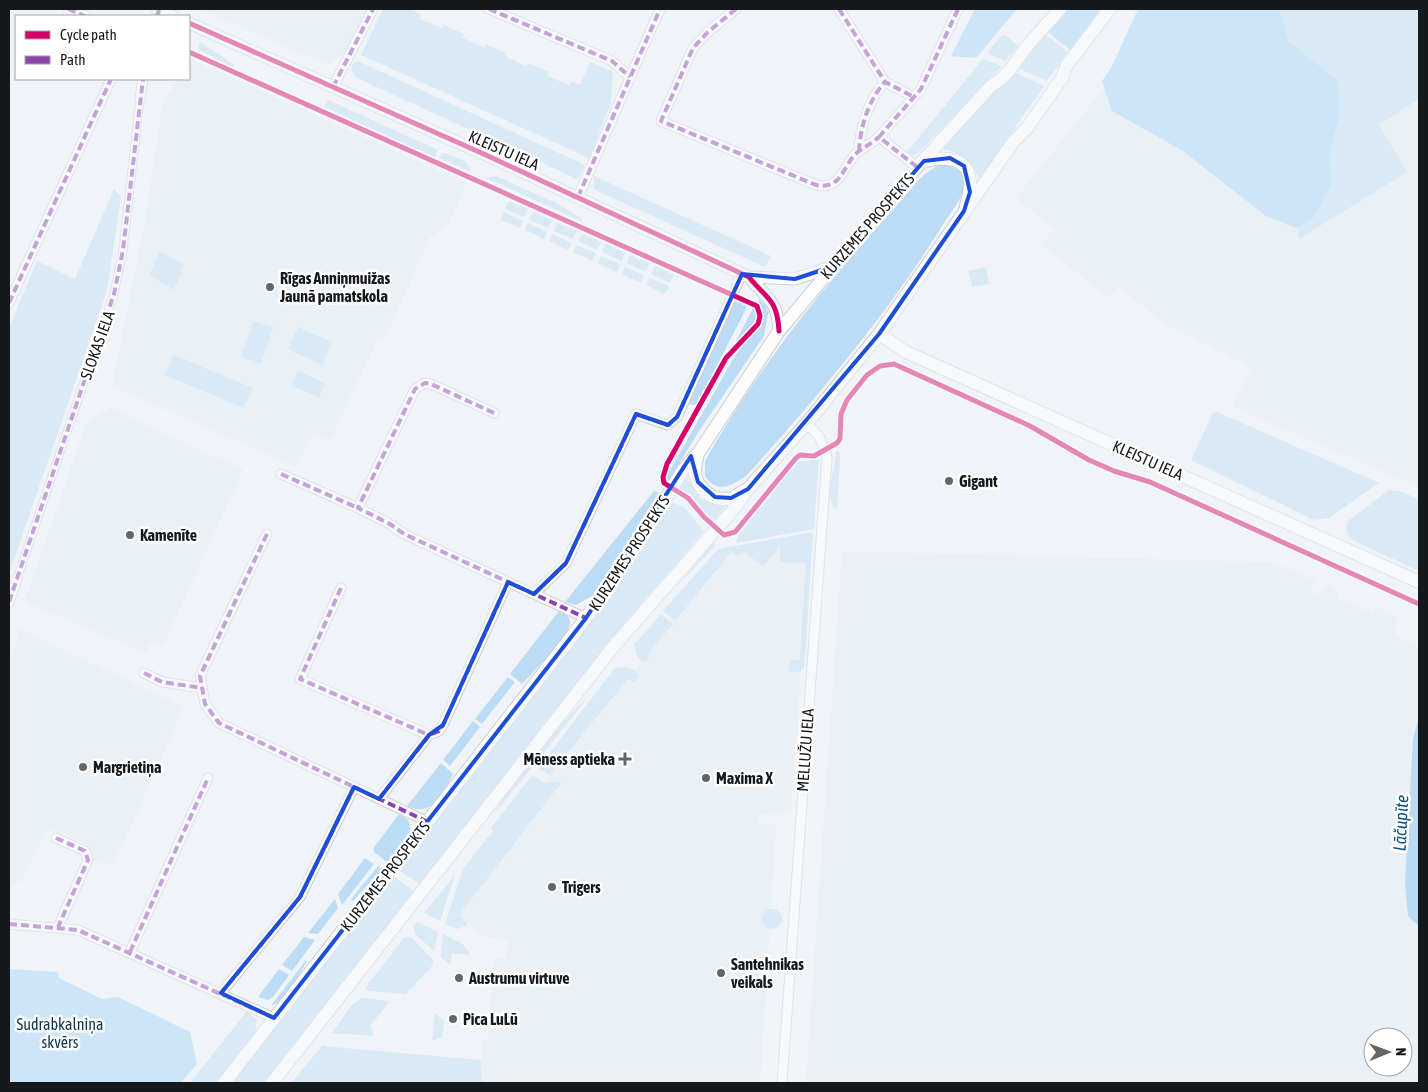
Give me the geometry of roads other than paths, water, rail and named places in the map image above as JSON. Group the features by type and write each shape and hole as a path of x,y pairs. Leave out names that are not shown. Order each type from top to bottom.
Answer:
{"main road":[{"name":"KURZEMES PROSPEKTS","path":"224,1083 586,618 642,538 682,471 699,452 779,330 920,164 992,86 1004,78 1027,46 1060,9"},
{"path":"272,1083 613,647 733,510 748,488 807,423 879,334 1014,141 1027,128 1062,78 1070,60 1110,9"},
{"path":"920,164 950,158 964,166 969,176 970,192 964,211"},
{"name":"KLEISTU IELA","path":"879,334 906,352 1419,582"},
{"path":"699,452 695,470 698,482 704,491 715,497 731,498 748,488"}],"street":[{"path":"68,9 83,15"},
{"path":"333,87 373,9"},
{"path":"578,197 660,9"},
{"path":"736,9 708,32 693,48 661,121 816,185 827,187 837,181 858,151 870,145 914,97 924,83 958,9"},
{"path":"839,9 885,82 914,97"},
{"path":"493,10 612,61 630,77"},
{"path":"158,11 170,15"},
{"name":"KLEISTU IELA","path":"190,23 578,197 746,276 770,298 776,308 779,330"},
{"path":"9,303 111,80"},
{"name":"SLOKAS IELA","path":"9,602 114,294 123,250 143,80"},
{"path":"858,151 859,132 878,90 885,82"},
{"path":"878,137 920,164"},
{"name":"KLEISTU IELA","path":"746,276 795,280 831,267"},
{"path":"534,594 566,563 636,414 668,425 677,417 746,276"},
{"path":"358,508 414,389 419,385 431,384 494,413"},
{"name":"MELLUŽU IELA","path":"782,1083 827,457 820,438 807,423"},
{"path":"281,474 358,508 390,524 404,534 586,618"},
{"path":"267,534 200,676 208,711 219,723 428,822"},
{"path":"379,799 429,735 439,731 443,725 508,582"},
{"path":"341,588 300,679 429,735"},
{"path":"144,673 162,682 202,688"},
{"path":"130,952 208,778"},
{"path":"221,993 300,897 354,787"},
{"path":"56,838 85,851 88,860 58,927"},
{"path":"9,924 78,930 274,1018"}],"place":[{"name":"Rīgas Anniņmuižas Jaunā pamatskola","path":"270,287"},
{"name":"Gigant","path":"949,481"},
{"name":"Kamenīte","path":"130,535"},
{"name":"Mēness aptieka","path":"625,759"},
{"name":"Margrietiņa","path":"83,767"},
{"name":"Maxima X","path":"706,778"},
{"name":"Trigers","path":"552,887"},
{"name":"Santehnikas veikals","path":"721,973"},
{"name":"Austrumu virtuve","path":"459,978"},
{"name":"Pica LuLū","path":"453,1019"}],"water label":[{"name":"Lāčupīte","path":"1401,823"}],"park label":[{"name":"Sudrabkalniņa skvērs","path":"60,1033"}]}
